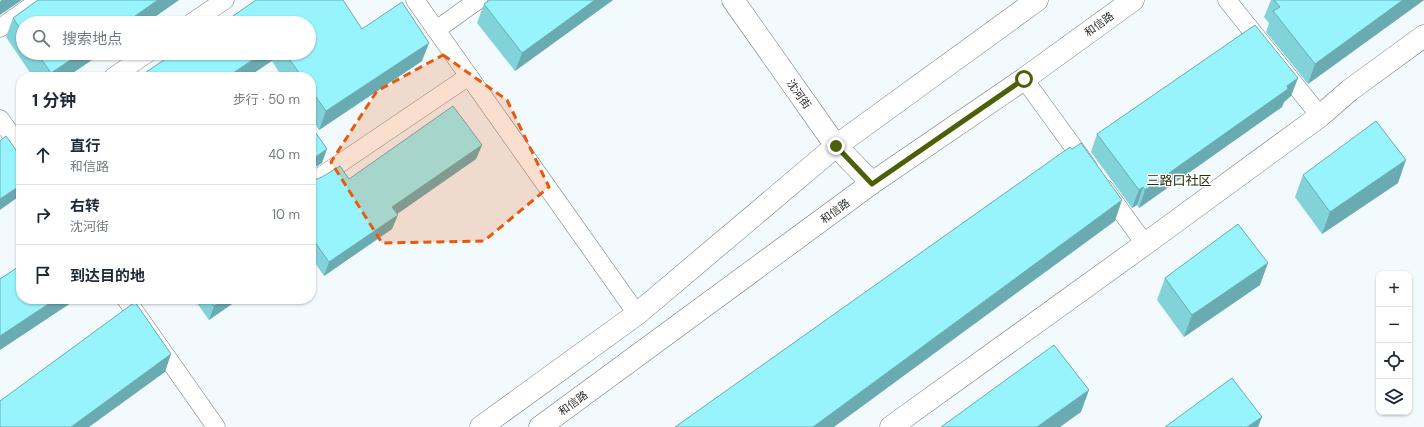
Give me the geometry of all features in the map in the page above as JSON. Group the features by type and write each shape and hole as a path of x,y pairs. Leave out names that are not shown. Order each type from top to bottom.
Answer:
{"street":[{"name":"沈河街","path":"733,0 836,146 872,184"},
{"path":"481,427 637,314 836,146 1037,0"},
{"name":"和信路","path":"540,427 872,184 1024,79 1133,0"},
{"path":"891,427 1320,116 1350,90 1424,36"}],"lane":[{"path":"17,16 40,0"},
{"path":"202,16 225,0"},
{"path":"414,0 637,314"},
{"path":"436,30 478,0"},
{"path":"1228,0 1320,116"},
{"path":"0,28 16,17"},
{"path":"121,72 138,60"},
{"path":"316,179 469,76"},
{"path":"1024,79 1145,244"},
{"path":"0,119 16,140"},
{"path":"133,304 216,427"}],"highlighted area":[{"path":"443,55 507,100 549,187 484,241 382,243 331,162 377,91"}],"building":[{"path":"38,0 158,0 135,16 16,16 16,22 13,18"},
{"path":"256,0 343,0 362,29 402,2 429,43 326,111 316,97 316,72 298,72 290,60 316,60 316,16 233,16"},
{"path":"490,0 595,0 522,53 484,4"},
{"path":"1274,0 1403,0 1315,64 1273,11 1280,7"},
{"path":"1255,25 1298,78 1287,86 1288,89 1145,190 1143,187 1139,190 1097,134"},
{"path":"42,60 70,60 52,72 50,72"},
{"path":"164,60 252,60 234,72 146,72"},
{"path":"453,106 482,145 392,207 398,215 329,262 316,244 316,179 322,177 340,166 349,179"},
{"path":"1376,121 1406,160 1330,212 1303,175"},
{"path":"316,133 327,149 316,157"},
{"path":"6,136 16,150 16,188 0,199 0,141"},
{"path":"1081,143 1122,200 813,427 675,427 1070,147 1072,149"},
{"path":"1238,224 1268,263 1192,315 1165,278"},
{"path":"16,268 16,304 48,304 0,336 0,279"},
{"path":"132,304 136,304 171,354 71,427 0,427 0,401"},
{"path":"1054,345 1089,390 1037,427 941,427"},
{"path":"1232,378 1262,417 1247,427 1165,427"}],"district":[{"name":"三路口社区","path":"1179,180"}],"route":[{"path":"836,146 872,184 1024,79"}]}
